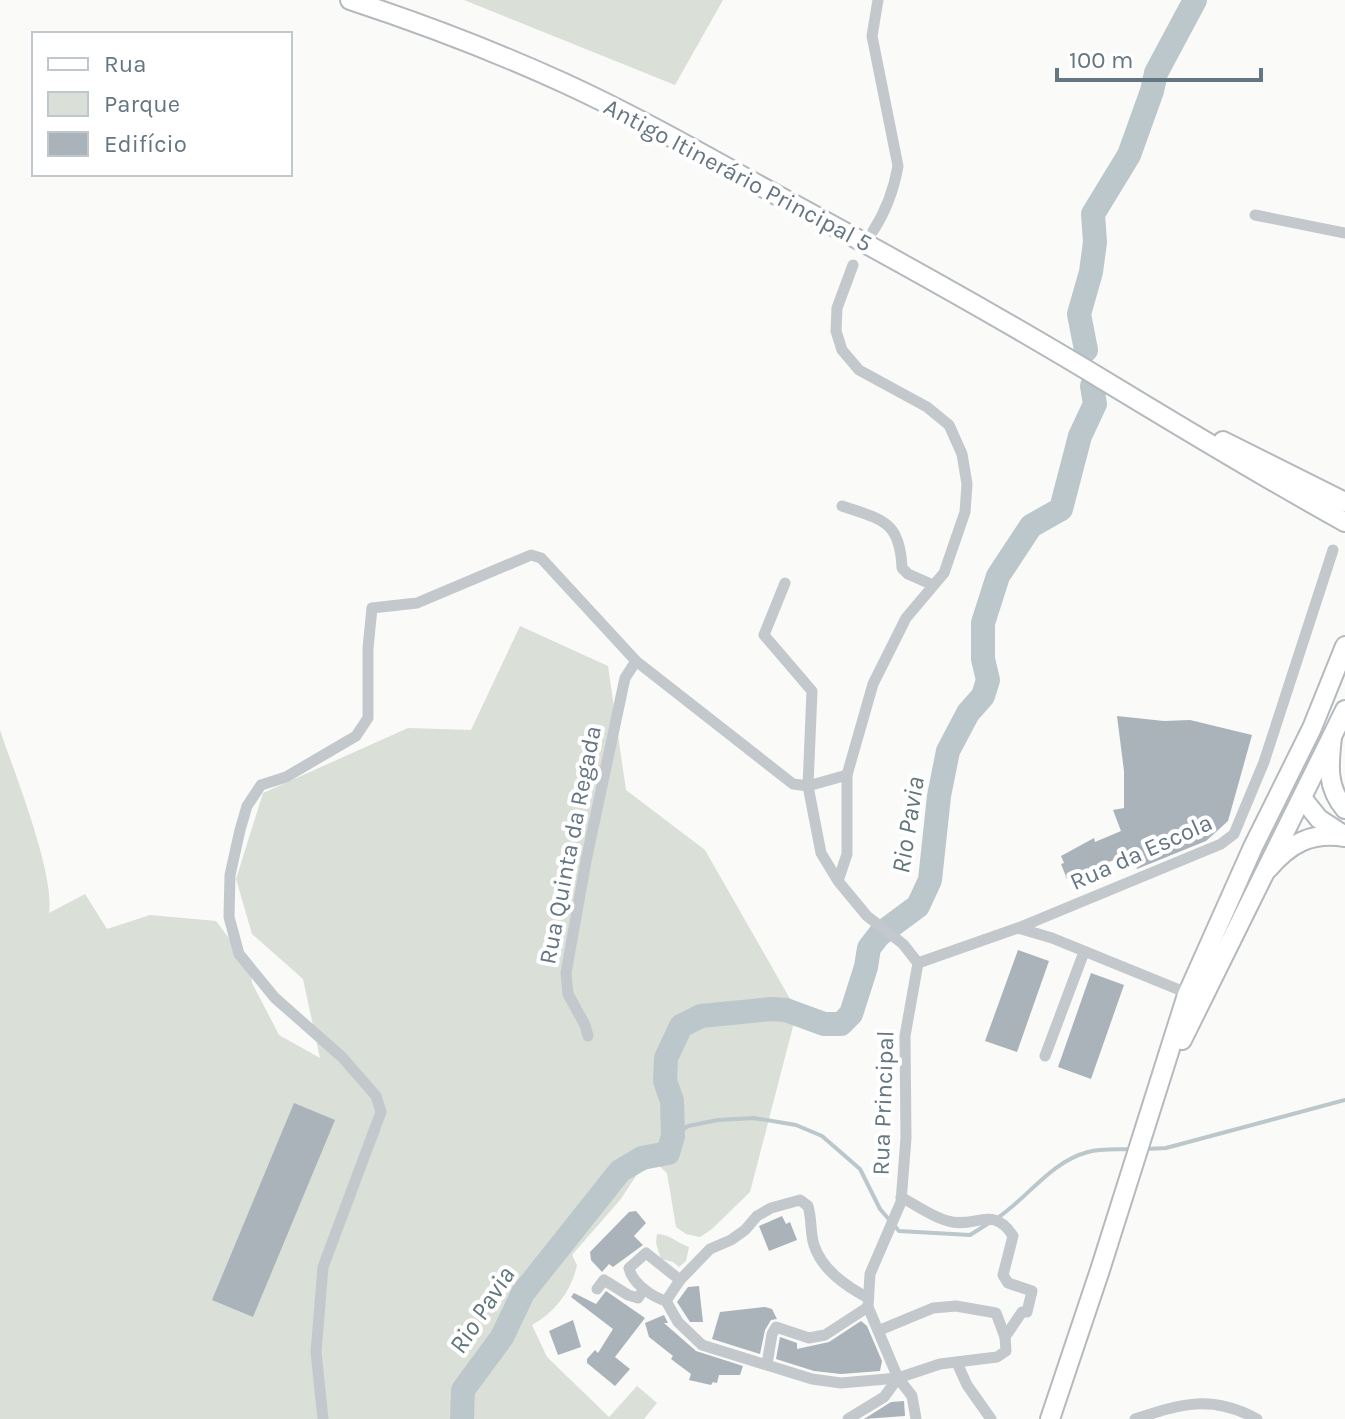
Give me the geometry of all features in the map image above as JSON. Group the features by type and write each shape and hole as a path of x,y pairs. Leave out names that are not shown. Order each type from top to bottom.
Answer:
{"main road":[{"name":"Antigo Itinerário Principal 5","path":"350,0 429,26 566,84 617,110 948,289 1110,383 1231,459 1345,522"},
{"name":"Antigo Itinerário Principal 5","path":"1110,383 1345,502"},
{"path":"1152,1105 1178,1051 1203,976 1266,821 1327,693 1345,646"},
{"path":"1327,693 1326,718 1300,779 1303,799 1319,819 1345,836"},
{"path":"1050,1419 1187,995 1203,976 1268,869 1345,710"},
{"path":"1332,737 1331,786 1345,809"},
{"path":"1266,821 1287,802 1303,799 1321,803 1345,816"},
{"path":"1268,869 1295,843 1321,836 1345,836"}],"street":[{"path":"873,231 882,218 898,166 872,36 878,0"},
{"path":"1255,215 1345,233"},
{"path":"838,881 847,854 847,775 873,684 906,618 944,573 965,512 967,484 962,454 949,425 927,407 859,370 842,350 836,331 837,308 853,265"},
{"path":"842,506 874,517 894,530 900,541 902,568 933,585"},
{"name":"Rua da Escola","path":"918,963 1018,928 1221,844 1234,834 1264,762 1333,550"},
{"path":"323,1419 316,1352 323,1267 381,1112 376,1096 342,1057 275,998 239,954 229,917 230,875 247,806 261,785 286,777 356,736 368,718 368,648 372,608 417,603 531,555 541,558 636,661 793,784 808,786 847,775"},
{"path":"785,583 764,635 812,691 808,786 821,853 838,881 867,916 903,944 918,963"},
{"name":"Rua Quinta da Regada","path":"588,1036 568,994 566,973 625,678 636,661"},
{"path":"1018,928 1052,938 1187,995 1190,1005 1178,1035 1178,1051"},
{"path":"1045,1056 1084,952"},
{"name":"Rua Principal","path":"868,1303 870,1274 901,1197 906,1138 905,1036 918,963"},
{"path":"1159,983 1185,983 1203,976"},
{"path":"1159,983 1172,997 1175,1029"},
{"path":"901,1197 947,1221 961,1223 986,1218 1005,1223 1013,1236 1003,1275 1008,1283 1032,1291 1027,1312 1022,1312 1005,1337"},
{"path":"666,1301 680,1280 710,1249 731,1240 757,1216 771,1208 800,1200 808,1206 813,1244 823,1264 868,1303 898,1378 912,1396 916,1419"},
{"path":"666,1301 644,1289 629,1271 643,1254 649,1255 680,1280"},
{"path":"597,1289 604,1280 638,1298 644,1289"},
{"path":"666,1301 678,1322 702,1345 812,1379 841,1383 898,1378 940,1364 997,1357 1006,1351 1005,1337 996,1313 956,1306 933,1308 880,1330"},
{"path":"767,1364 776,1327 809,1338 825,1335 846,1324 868,1303"},
{"path":"957,1363 967,1385 991,1419"},
{"path":"848,1419 884,1397 898,1378"},
{"path":"1135,1419 1200,1402 1220,1404 1257,1419"}],"green space":[{"path":"464,0 723,0 675,85"},
{"path":"520,626 608,666 626,790 705,850 797,1011 750,1192 700,1237 686,1234 676,1227 667,1173 658,1165 638,1173 620,1200 572,1255 577,1265 571,1284 561,1300 532,1325 547,1357 609,1417 637,1386 657,1403 644,1419 0,1419 0,730 40,849 46,873 49,913 85,894 107,929 150,915 216,921 250,966 252,983 279,1035 320,1058 303,979 252,934 236,879 263,793 408,728 471,730"},
{"path":"657,1234 666,1235 689,1247 686,1261 679,1267 661,1259 656,1243"}],"building":[{"path":"1117,716 1164,721 1190,720 1252,735 1228,821 1206,841 1137,869 1131,853 1067,879 1061,856 1094,838 1095,842 1121,831 1113,810 1124,808 1124,771"},
{"path":"1018,950 1049,961 1017,1052 985,1041"},
{"path":"1091,973 1124,985 1091,1079 1058,1067"},
{"path":"294,1103 335,1120 253,1317 212,1300"},
{"path":"636,1211 646,1223 634,1236 643,1245 613,1267 609,1264 602,1272 591,1260 590,1252 629,1212"},
{"path":"782,1216 786,1224 790,1222 797,1240 769,1251 759,1226"},
{"path":"699,1286 703,1322 690,1322 677,1302 688,1287"},
{"path":"606,1291 645,1318 615,1357 630,1369 615,1386 587,1363 595,1350 598,1353 613,1329 571,1297 574,1293 596,1304"},
{"path":"772,1309 777,1319 771,1320 765,1330 760,1354 712,1339 720,1312"},
{"path":"664,1315 668,1323 664,1323 696,1351 743,1366 740,1375 719,1375 717,1383 711,1385 689,1380 691,1374 649,1337 645,1323"},
{"path":"573,1320 581,1347 558,1355 549,1331"},
{"path":"861,1321 867,1326 882,1361 880,1371 841,1374 814,1371 776,1359 780,1337 797,1343 797,1349 829,1342"},
{"path":"904,1401 905,1416 864,1419 891,1402"}],"waterway":[{"path":"1086,350 1079,314 1091,272 1095,242 1093,214 1129,155 1156,73 1195,0"},
{"name":"Rio Pavia","path":"462,1419 463,1390 502,1337 523,1293 620,1171 642,1158 668,1153 673,1136 672,1101 665,1081 666,1058 681,1026 701,1016 771,1009 786,1010 824,1024 841,1024 851,1014 869,948 879,935 918,906 930,880 939,796 948,751 968,713 983,696 988,680 983,659 983,623 998,576 1031,526 1061,509 1080,436 1095,404 1092,386"},
{"path":"1146,1149 1166,1148 1345,1100"},
{"path":"673,1136 688,1126 718,1120 754,1118 796,1125 822,1136 860,1169 880,1209 899,1231 970,1235 989,1223"},
{"path":"996,1219 1051,1172 1074,1157 1099,1150 1133,1149"}]}
